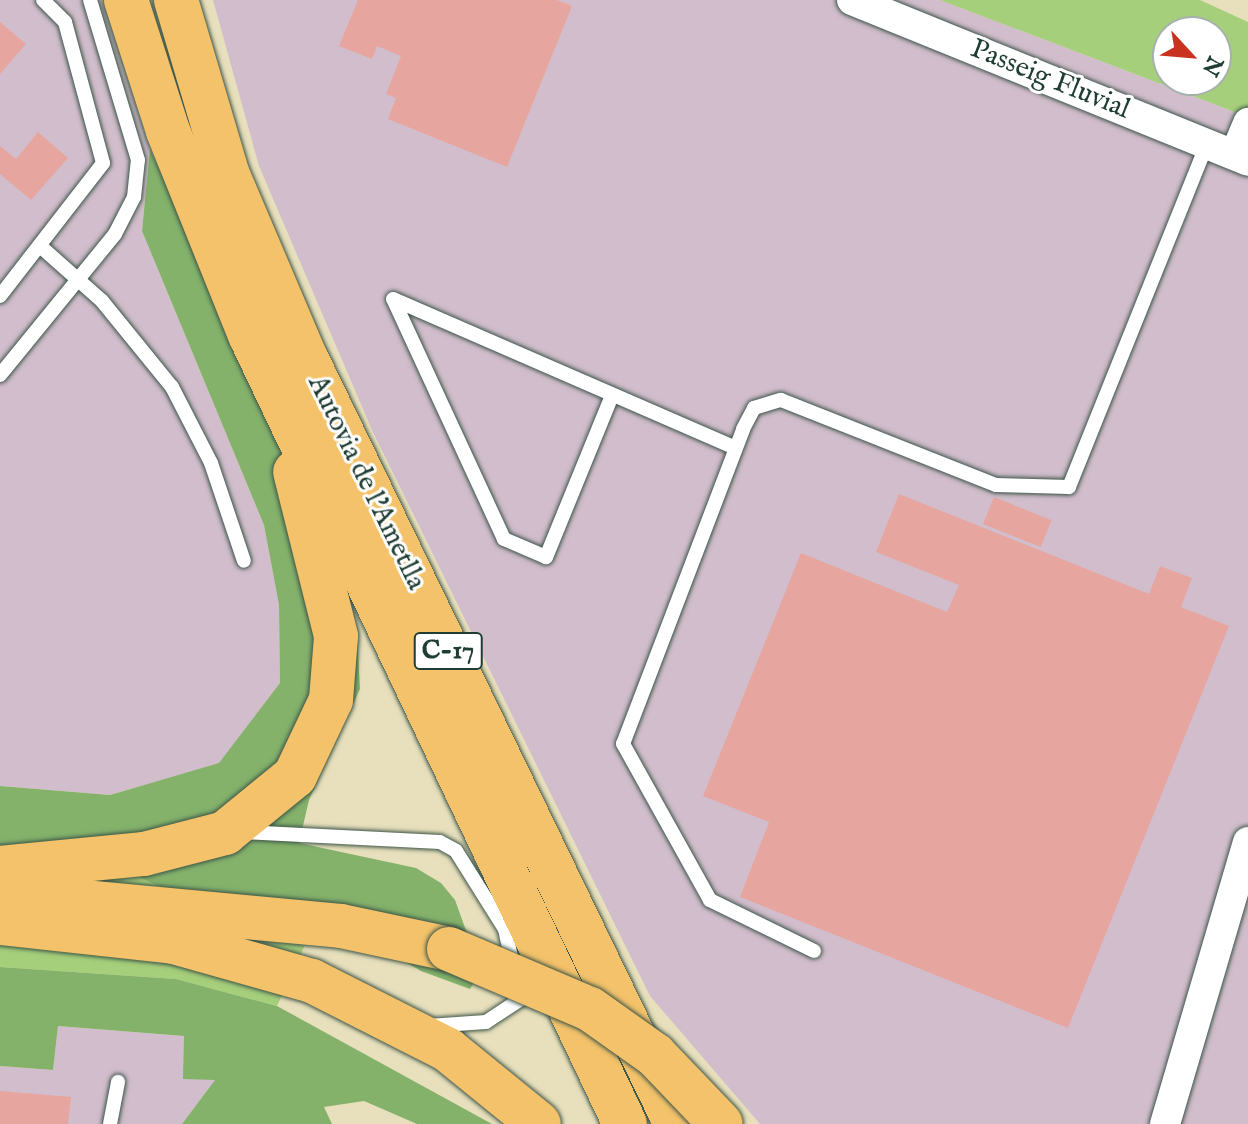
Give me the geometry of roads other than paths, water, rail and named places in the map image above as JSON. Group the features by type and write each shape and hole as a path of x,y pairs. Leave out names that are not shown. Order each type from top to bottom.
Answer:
{"highway":[{"name":"Autovia de l'Ametlla","path":"126,0 168,131 251,337 625,1124"},
{"name":"Autovia de l'Ametlla","path":"176,0 228,175 305,356 676,1124"},
{"path":"0,868 144,854 225,833 295,776 321,732 335,667 327,579 251,337"},
{"path":"0,894 341,926 449,949 590,1009 655,1055 721,1124"},
{"path":"0,923 174,942 242,957 412,1028 539,1124"}],"street":[{"name":"Passeig Fluvial","path":"852,0 1230,153"},
{"path":"1230,153 1248,123"},
{"path":"1165,1124 1248,842"}],"lane":[{"path":"0,375 124,221 138,160 90,0"},
{"path":"0,296 94,180 104,152 65,22 45,1"},
{"path":"814,951 710,900 623,744 735,448 754,408 781,400 996,485 1069,487 1230,153"},
{"path":"40,246 78,280 172,387 211,463 244,561"},
{"path":"611,398 546,557 504,539 393,299 611,398 735,448"},
{"path":"225,833 426,841 456,851 505,929 521,999 486,1022 412,1028"},
{"path":"110,1124 118,1082"}]}
